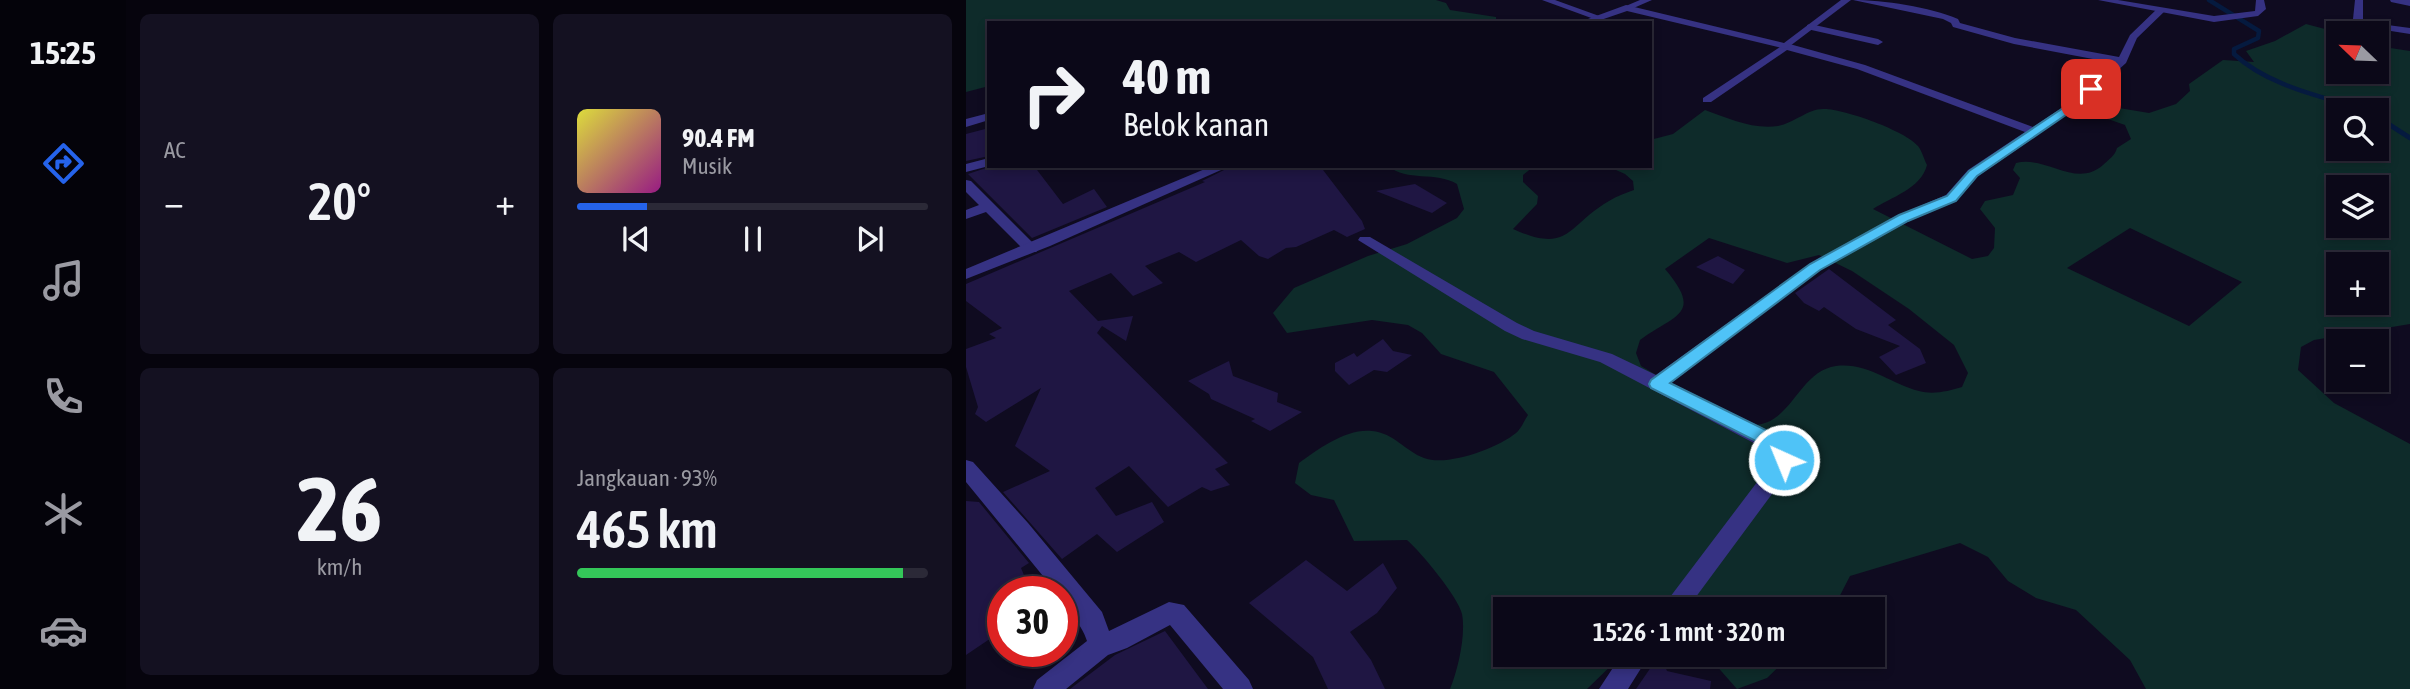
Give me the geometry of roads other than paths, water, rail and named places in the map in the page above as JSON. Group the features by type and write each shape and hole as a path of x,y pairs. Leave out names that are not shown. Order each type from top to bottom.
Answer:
{"street":[{"path":"1546,0 1597,17"},
{"path":"1587,21 1648,0"},
{"path":"1707,100 1847,0"},
{"path":"1857,0 1946,17 1955,21 1956,25 2014,41 2122,61"},
{"path":"2102,0 2214,19 2249,15 2261,9 2260,0"},
{"path":"2358,0 2358,19 2362,24 2410,31"},
{"path":"2394,0 2410,3"},
{"path":"1626,8 1786,46 1874,72 2033,131"},
{"path":"1657,384 1815,267 1904,218 1951,198 1973,173 2072,106 2122,61 2133,37 2161,10"},
{"path":"1810,27 1878,43"},
{"path":"966,123 987,117"},
{"path":"966,169 987,163"},
{"path":"966,274 1219,168"},
{"path":"966,184 1031,249"},
{"path":"966,215 988,207"},
{"path":"1366,240 1511,327 1528,335 1606,358 1777,446 1784,460 1682,597"},
{"path":"966,468 1093,620 1101,645"},
{"path":"1046,689 1101,645 1118,640 1168,613 1175,613 1240,689"},
{"path":"1612,689 1628,667"}],"waterway":[{"path":"2209,0 2259,31 2258,38 2234,49 2234,54 2279,82 2326,98"},
{"path":"2389,124 2410,138"}]}
